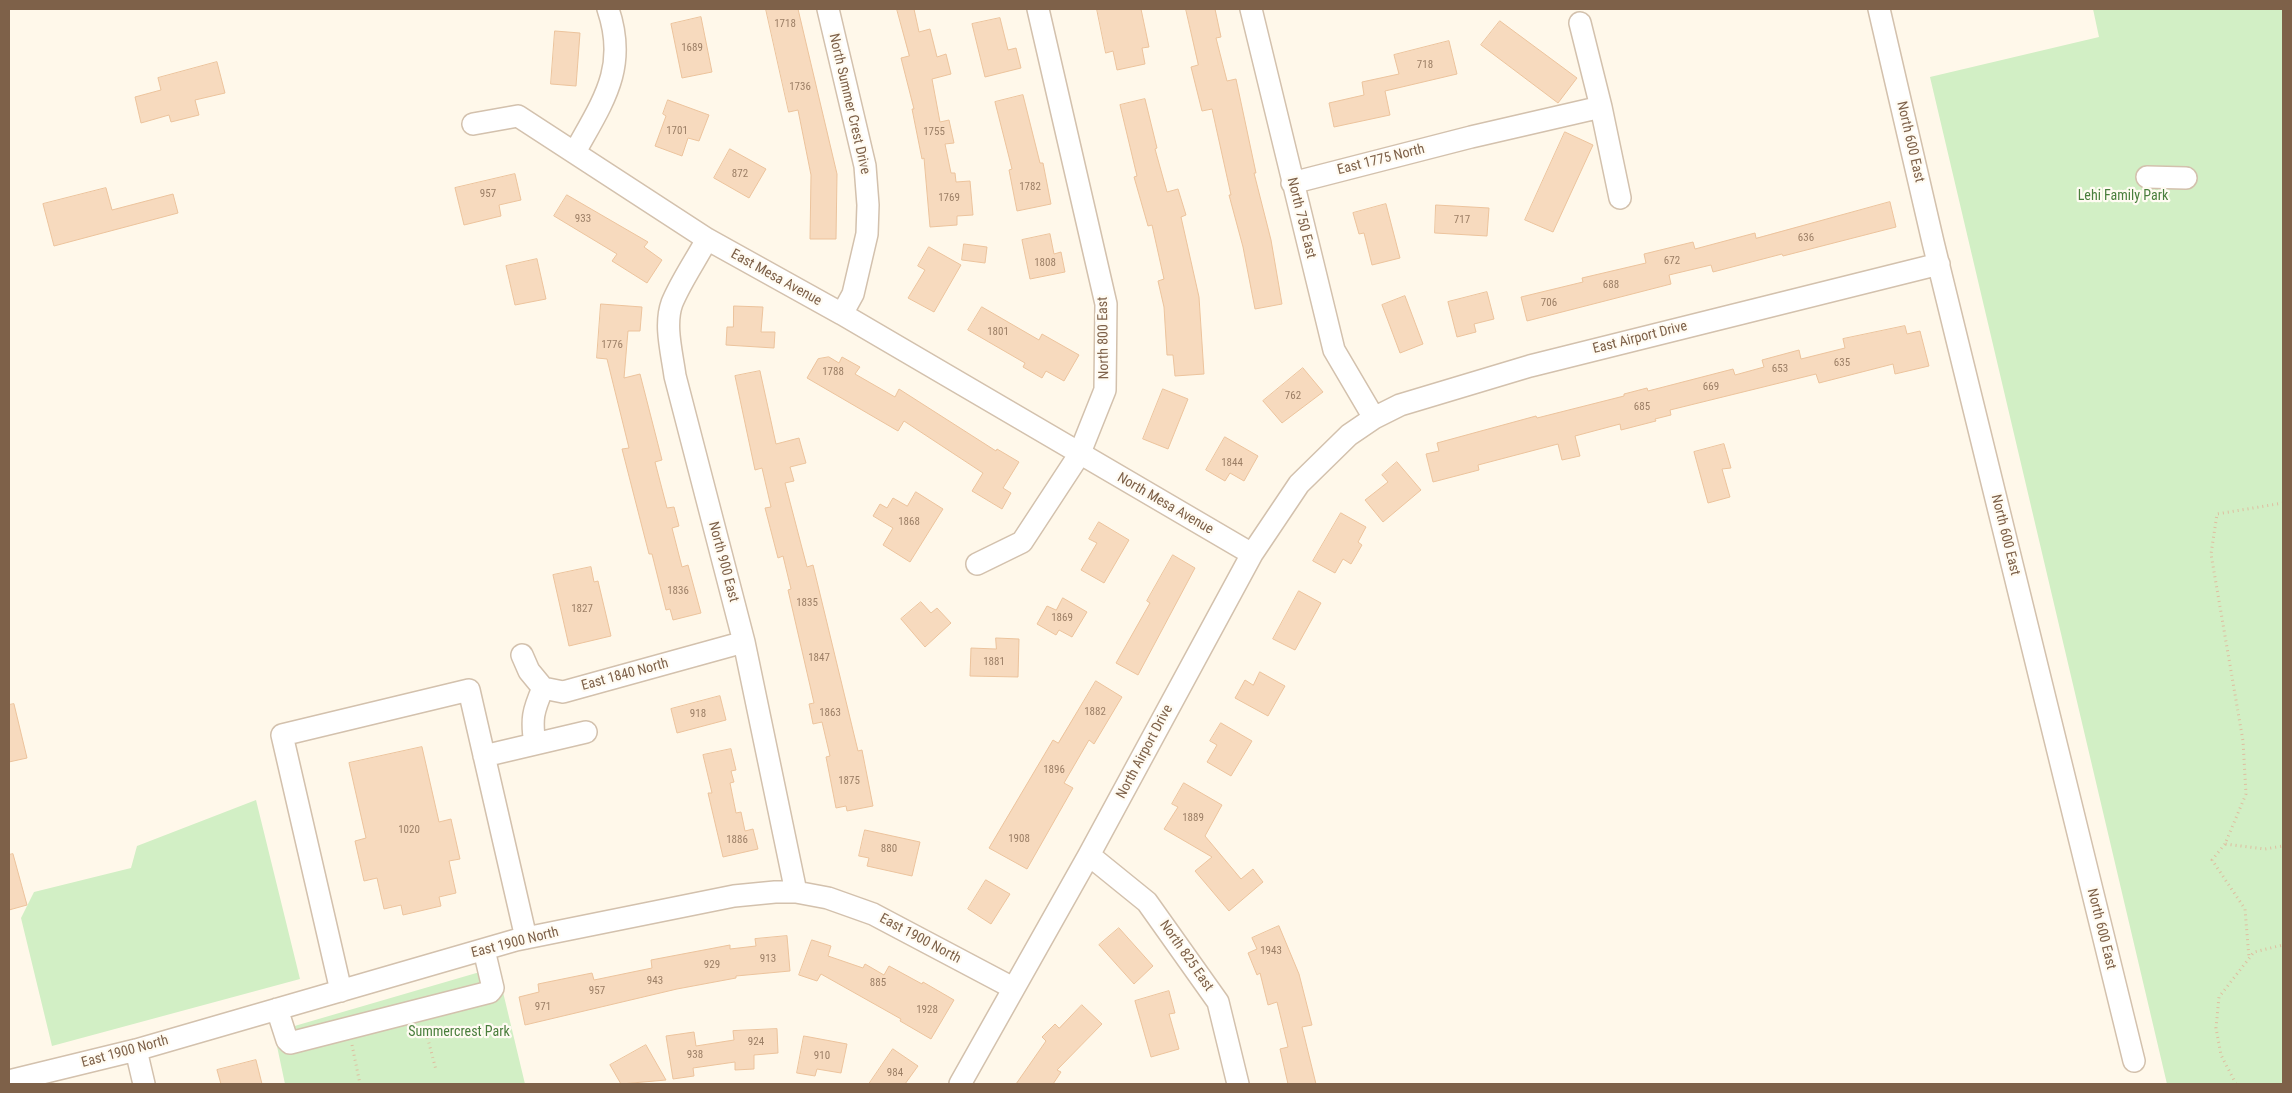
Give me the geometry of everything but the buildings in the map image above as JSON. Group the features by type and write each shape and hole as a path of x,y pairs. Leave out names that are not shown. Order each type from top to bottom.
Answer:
{"street":[{"path":"575,152 602,102 613,75 616,47 613,24 608,9"},
{"name":"North Summer Crest Drive","path":"828,9 865,166 868,205 867,234 863,253 853,294 842,314"},
{"name":"North 800 East","path":"977,564 1022,542 1079,455 1105,390 1106,304 1038,9"},
{"name":"North 750 East","path":"1250,9 1334,350 1374,418"},
{"name":"North 600 East","path":"1879,9 1939,264 2134,1062"},
{"path":"1580,23 1601,107 1620,198"},
{"name":"East 1775 North","path":"1292,183 1471,137 1601,107"},
{"name":"East Mesa Avenue","path":"473,124 518,116 707,239 842,314 1079,455"},
{"path":"2147,177 2186,178"},
{"name":"North 900 East","path":"707,239 672,304 669,324 670,346 675,376 744,642 796,892"},
{"name":"East Airport Drive","path":"1349,435 1374,418 1400,405 1530,366 1939,264"},
{"name":"North Airport Drive","path":"960,1084 1088,855 1252,554 1298,484 1349,435"},
{"name":"North Mesa Avenue","path":"1079,455 1252,554"},
{"name":"East 1840 North","path":"543,688 563,692 744,642"},
{"path":"522,655 529,671 543,688 532,712 531,723 535,744"},
{"path":"341,991 282,735 469,690 526,938"},
{"path":"484,756 586,732"},
{"name":"North 825 East","path":"1088,855 1147,902 1218,1002 1238,1084"},
{"name":"East 1900 North","path":"9,1081 136,1050 526,938 734,896 796,892 847,904 873,914 1013,988"},
{"path":"277,1009 286,1040 290,1043 490,992 492,988 484,950"},
{"path":"136,1050 144,1084"}],"path":[{"path":"2249,959 2245,908 2212,860 2225,844 2246,794 2244,741 2211,554 2217,514 2283,503"},
{"path":"2225,844 2265,849 2283,846"},
{"path":"2236,1084 2221,1055 2216,1028 2219,997 2254,952 2283,944"},
{"path":"423,1023 436,1070"},
{"path":"352,1042 357,1058 360,1084"}],"green space":[{"name":"Lehi Family Park","path":"2093,9 2283,9 2283,1084 2167,1084 1930,77 2099,37"},
{"path":"256,800 300,979 52,1046 21,918 34,892 131,868 137,846"},
{"name":"Summercrest Park","path":"497,967 525,1084 285,1084 274,1032"}]}
